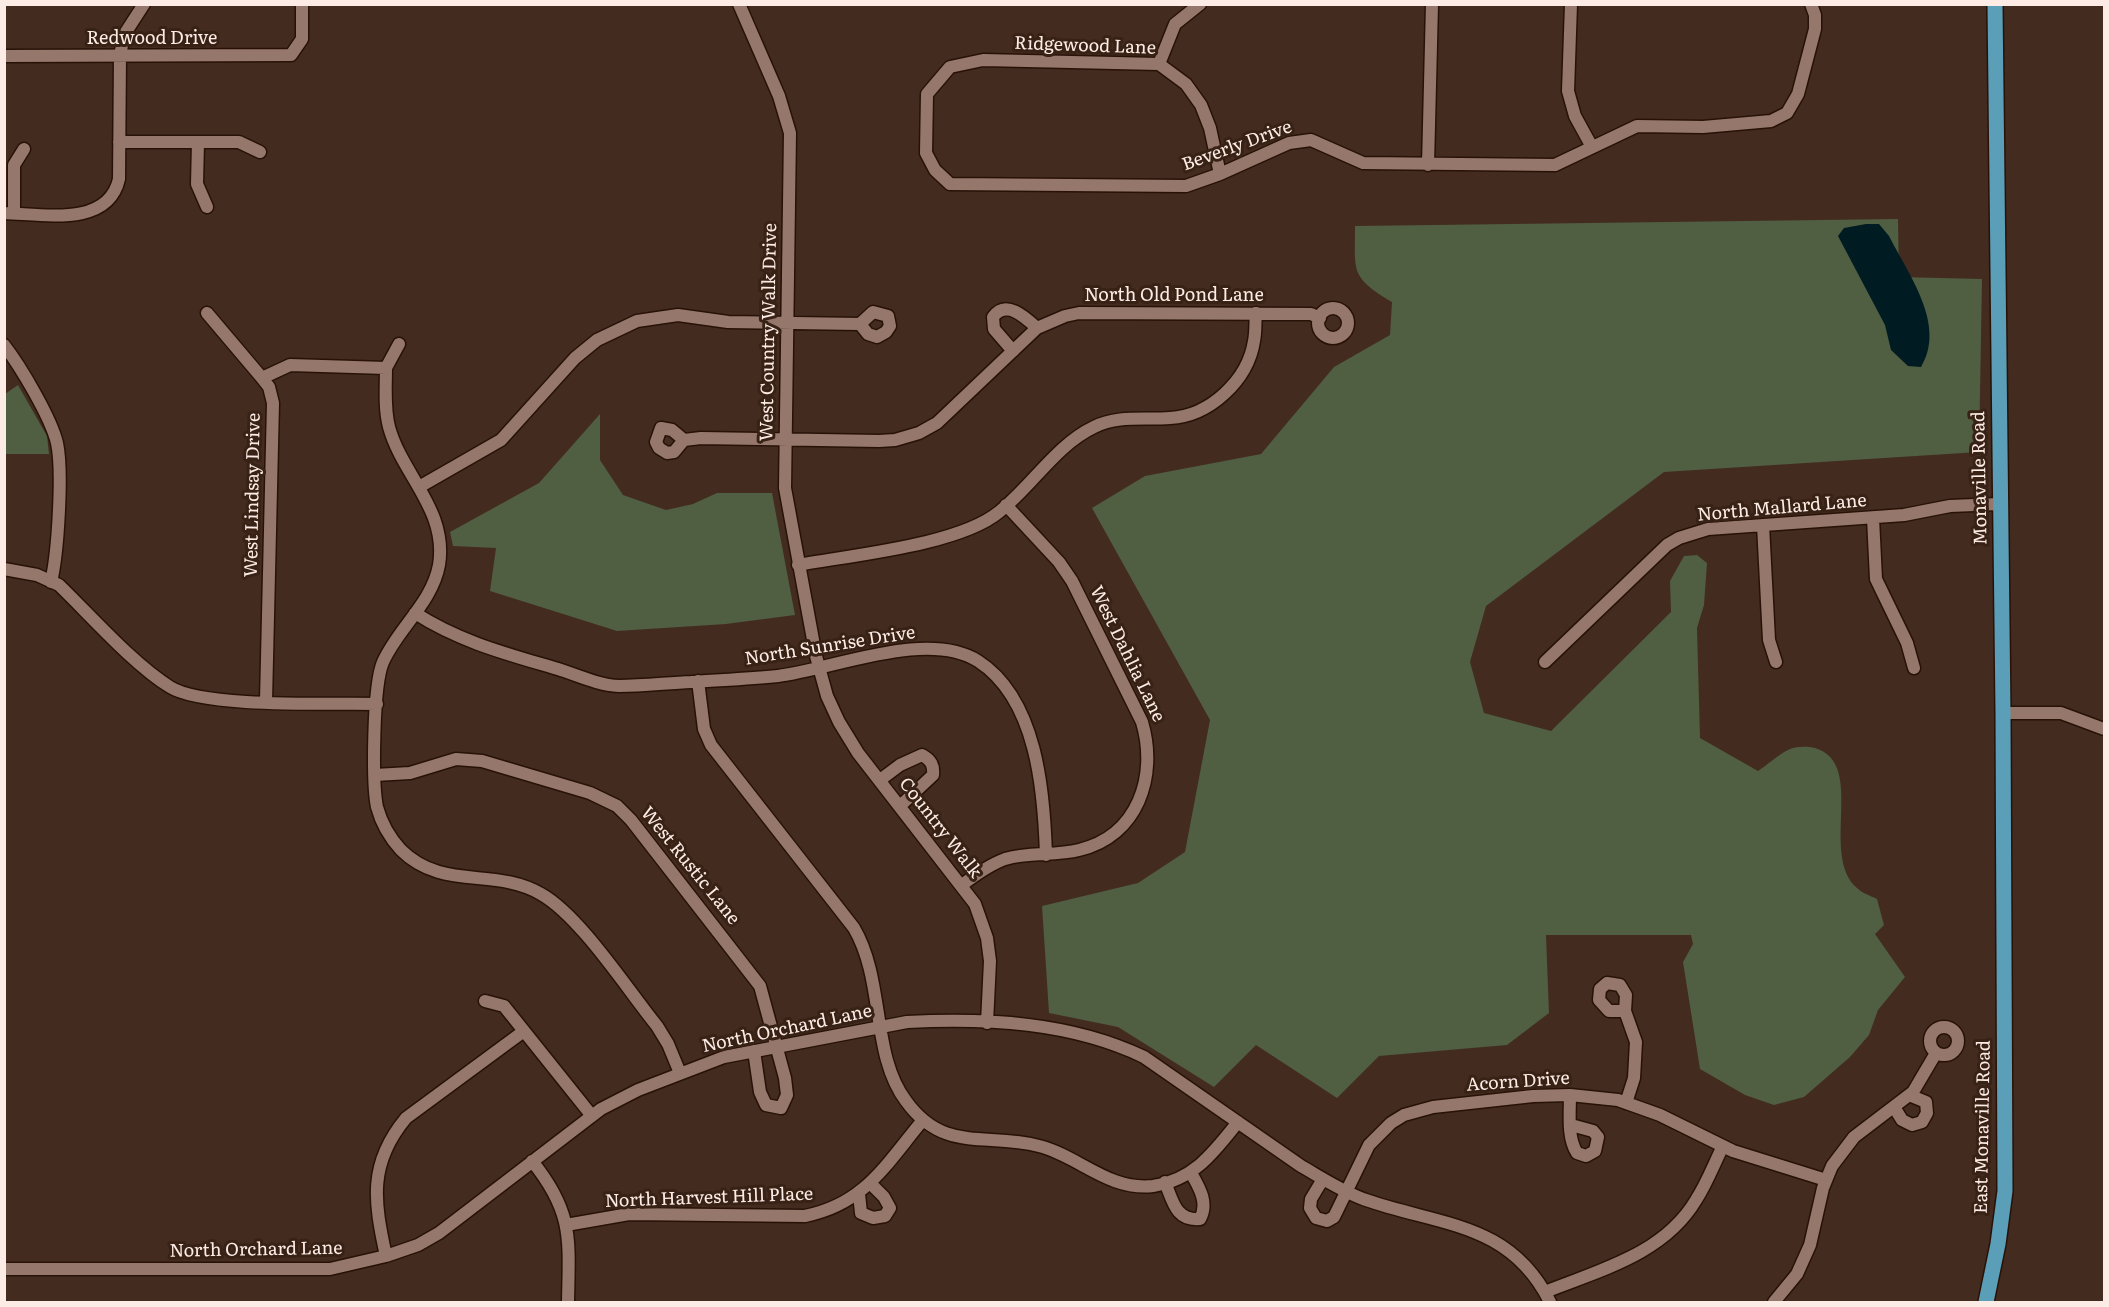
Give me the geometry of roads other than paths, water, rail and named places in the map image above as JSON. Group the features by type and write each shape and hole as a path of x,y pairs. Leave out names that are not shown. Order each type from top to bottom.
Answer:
{"main road":[{"name":"Monaville Road","path":"1995,4 2004,951"},
{"name":"East Monaville Road","path":"1986,1302 1998,1244 2005,1191 2004,951"}],"street":[{"path":"24,149 14,165 9,213 84,214 97,210 116,190 120,56 124,35 144,4"},
{"name":"Redwood Drive","path":"4,56 278,57 291,55 302,39 302,4"},
{"name":"West Country Walk Drive","path":"739,4 779,96 790,133 784,488 819,668"},
{"path":"1159,64 1174,24 1200,4"},
{"path":"1428,165 1432,4"},
{"path":"1571,4 1568,91 1575,116 1593,147"},
{"name":"Beverly Drive","path":"927,94 926,153 935,171 950,184 1186,186 1220,174 1289,143 1311,140 1363,163 1555,165 1637,126 1703,126 1765,122 1786,112 1798,94 1815,29 1815,15 1811,4"},
{"name":"Ridgewood Lane","path":"927,94 950,67 983,60 1159,64 1186,84 1201,105 1210,129 1220,174"},
{"path":"119,141 238,142 260,152"},
{"path":"198,142 197,184 207,207"},
{"path":"1013,351 994,329 993,317 997,311 1003,308 1013,310 1037,328"},
{"name":"West Lindsay Drive","path":"207,313 269,387 274,418 266,701"},
{"name":"North Old Pond Lane","path":"684,440 879,441 895,440 919,433 938,423 954,409 1037,328 1079,313 1311,314 1320,318"},
{"path":"798,565 964,532 985,521 1006,505 1069,443 1093,427 1125,418 1184,416 1210,405 1237,379 1249,361 1254,341 1256,313"},
{"path":"419,487 501,440 575,358 597,340 620,328 657,316 678,315 728,322 860,324"},
{"path":"399,344 386,368 388,426 439,529 440,545 435,578 428,595 382,665 378,682 375,793 382,820 396,843 413,859 447,876 503,880 520,885 540,893 568,914 657,1026 668,1044 680,1073"},
{"path":"4,345 52,426 58,453 56,561 51,582"},
{"path":"262,378 290,365 386,368"},
{"name":"North Mallard Lane","path":"1545,662 1667,545 1679,538 1708,529 1873,518 1904,515 1950,506 1999,504"},
{"name":"West Dahlia Lane","path":"962,885 983,870 1008,858 1078,851 1094,845 1125,822 1142,795 1148,777 1148,740 1142,722 1072,581 1059,562 1006,505"},
{"path":"1873,518 1874,568 1878,585 1906,643 1914,668"},
{"path":"1763,525 1769,640 1776,662"},
{"path":"4,569 37,575 59,585 171,688 196,697 377,704"},
{"name":"North Sunrise Drive","path":"415,613 460,639 600,682 628,686 779,676 902,651 943,649 977,661 997,676 1010,692 1031,737 1044,810 1046,855"},
{"name":"Country Walk","path":"819,668 838,722 975,904 987,938 990,961 987,1023"},
{"path":"698,681 704,729 711,745 863,944 889,1066 896,1087 922,1120 954,1136 972,1140 1040,1146 1111,1181 1142,1185 1165,1182 1191,1173 1211,1156 1238,1122"},
{"path":"2003,713 2061,713 2104,729"},
{"path":"880,780 911,759 922,755 929,759 934,767 933,775 900,806"},
{"name":"West Rustic Lane","path":"375,775 410,773 442,762 470,759 496,764 591,793 617,806 631,820 751,971 766,1000 785,1078 787,1095 782,1108 766,1105 760,1092 754,1051"},
{"path":"1625,1011 1609,1011 1599,1000 1600,989 1607,983 1620,985 1626,995 1625,1011 1636,1042 1636,1058 1626,1102"},
{"path":"485,1001 504,1006 592,1116"},
{"name":"North Orchard Lane","path":"4,1269 330,1269 386,1256 418,1245 439,1233 592,1116 638,1090 724,1057 882,1027 938,1021 1071,1030 1119,1044 1144,1057 1323,1179 1345,1191 1365,1200 1482,1233 1512,1252 1525,1264 1548,1297"},
{"path":"386,1256 376,1181 384,1149 392,1135 406,1118 524,1031"},
{"path":"1779,1301 1797,1274 1810,1245 1832,1166 1854,1137 1909,1095 1920,1083 1936,1053"},
{"path":"1570,1095 1570,1125"},
{"name":"Acorn Drive","path":"1323,1179 1311,1199 1310,1208 1316,1218 1327,1221 1334,1217 1370,1145 1391,1123 1404,1116 1433,1107 1570,1095 1626,1102 1723,1146 1827,1180"},
{"path":"1894,1107 1902,1120 1912,1125 1922,1122 1927,1113 1926,1102 1909,1095"},
{"name":"North Harvest Hill Place","path":"566,1224 629,1214 805,1216 827,1212 859,1194 922,1120"},
{"path":"1548,1297 1633,1257 1670,1232 1696,1200 1723,1146"},
{"path":"532,1161 559,1199 566,1224 569,1244 568,1302"},
{"path":"1165,1182 1177,1213 1187,1220 1200,1219 1204,1212 1203,1198 1191,1173"},
{"path":"859,1194 861,1213 873,1218 885,1216 890,1208 884,1197 870,1183"}],"water":[{"path":"1879,224 1889,236 1922,300 1930,334 1928,351 1921,367 1908,366 1891,350 1885,325 1838,236 1844,228"}]}
